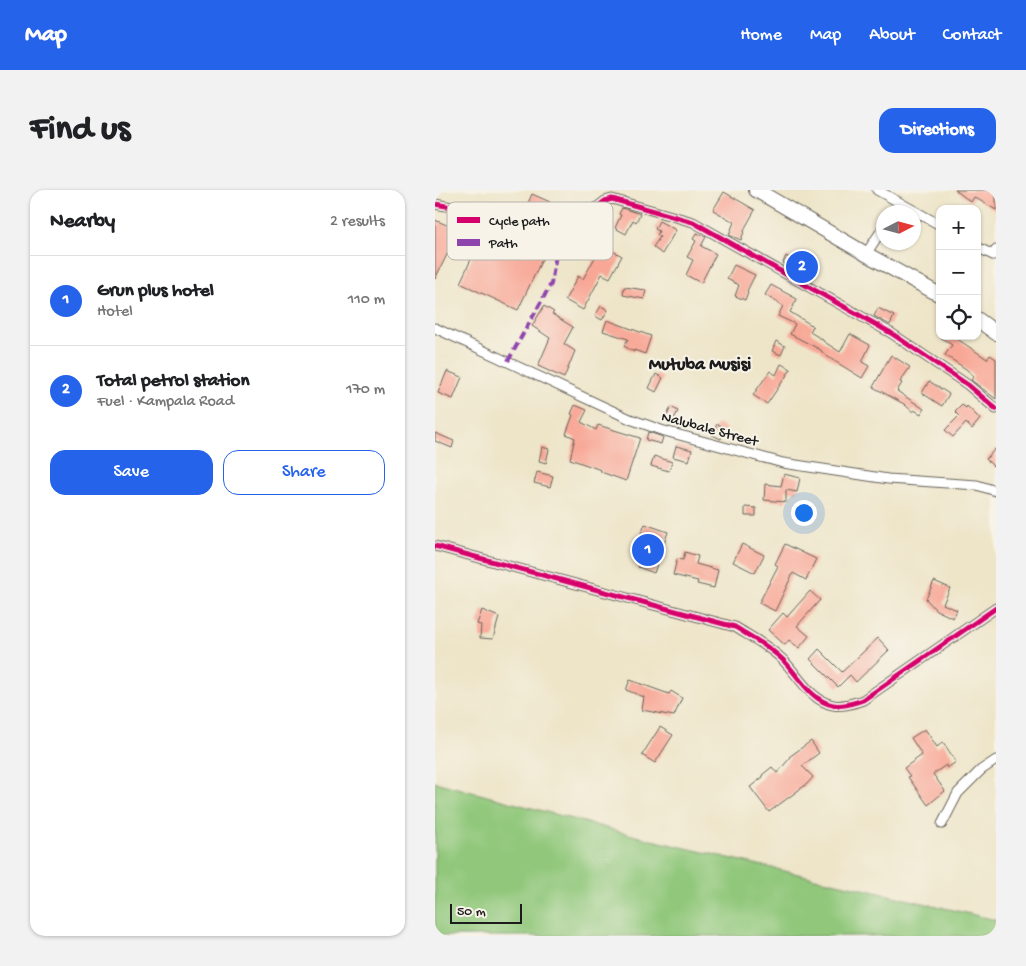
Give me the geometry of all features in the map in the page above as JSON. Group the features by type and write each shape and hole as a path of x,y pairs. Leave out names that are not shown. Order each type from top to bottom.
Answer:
{"main road":[{"path":"756,190 936,293"},
{"path":"981,322 996,333"}],"street":[{"path":"877,190 936,224"},
{"path":"604,202 612,199 693,222 891,333 968,385 996,409"},
{"path":"866,254 876,239"},
{"path":"981,249 995,254"},
{"name":"Nalubale Street","path":"435,328 630,419 661,430 783,463 888,479 977,485 996,491"},
{"path":"435,546 735,627 764,644 782,659 819,701 835,706 848,705 863,700 996,608"},
{"path":"942,824 958,793 981,770 996,760"}],"green space":[{"path":"435,782 647,839 996,920 996,936 435,936"}],"building":[{"path":"955,190 996,190 996,210 974,197 971,202"},
{"path":"724,192 755,210 741,240 729,235 734,222 713,210"},
{"path":"532,194 550,202 529,202"},
{"path":"622,208 640,214 636,222 633,220 626,234 615,228"},
{"path":"435,220 447,225 447,254 435,279"},
{"path":"659,221 676,230 662,254 653,247 660,237 657,235 659,231 655,229"},
{"path":"697,233 706,237 701,246 716,254 701,283 686,275 693,260 687,257 696,241 693,239"},
{"path":"613,251 622,256 610,278 602,274 583,310 565,300 578,276 583,279 594,260 613,260"},
{"path":"786,256 806,267 807,265 817,270 812,280 783,263"},
{"path":"471,260 542,260 518,310 460,283"},
{"path":"734,265 755,275 745,300 735,296 739,285 727,279"},
{"path":"771,285 797,299 790,312 813,326 810,332 840,352 850,334 870,345 862,362 869,366 862,378 828,357 821,350 790,334 795,324 778,316 783,306 765,295"},
{"path":"624,287 646,290 644,299 623,295"},
{"path":"544,306 554,312 552,314 573,327 564,344 575,351 564,378 538,366 550,338 532,326"},
{"path":"601,306 608,310 602,320 595,316"},
{"path":"878,308 894,316 890,325 874,316"},
{"path":"607,320 651,336 645,354 634,350 634,352 624,346 628,339 603,331"},
{"path":"945,340 959,340 987,359 990,355 996,359 996,399 971,380 974,376 966,369 945,355 952,345"},
{"path":"776,341 785,346 781,355 772,351"},
{"path":"891,355 910,367 900,382 902,383 897,391 924,409 921,414 914,410 913,412 904,404 873,387"},
{"path":"781,364 791,369 767,404 753,395 770,371 776,375"},
{"path":"447,371 462,377 453,399 438,393"},
{"path":"656,374 663,378 656,392 649,388"},
{"path":"929,381 949,394 942,406 922,393"},
{"path":"575,405 587,410 581,422 596,430 598,425 640,438 626,481 570,459 575,438 566,434"},
{"path":"962,405 966,408 967,406 980,419 972,429 966,423 953,437 945,430 959,416 955,412"},
{"path":"671,407 678,411 672,423 665,420"},
{"path":"717,424 726,428 721,439 712,435"},
{"path":"648,432 663,437 661,444 646,440"},
{"path":"435,433 454,441 452,448 435,441"},
{"path":"676,446 692,450 689,461 673,457"},
{"path":"542,447 549,449 546,463 539,461"},
{"path":"996,448 996,469 986,459"},
{"path":"654,456 672,462 669,471 651,466"},
{"path":"537,472 553,476 550,487 534,483"},
{"path":"784,474 800,478 797,492 786,490 786,502 764,500 765,484 781,486"},
{"path":"745,507 756,508 756,516 745,516"},
{"path":"645,524 668,532 654,573 638,567 641,557 633,554"},
{"path":"742,544 764,555 755,573 733,562"},
{"path":"785,544 816,559 806,580 793,573 775,611 759,603 778,566 775,564"},
{"path":"685,552 698,556 696,564 718,570 714,588 697,584 698,581 673,575 677,559 683,560"},
{"path":"934,581 950,588 943,604 957,610 953,618 936,610 926,599"},
{"path":"810,591 820,600 797,626 809,636 799,648 789,640 785,645 768,630 783,613 787,617"},
{"path":"482,610 499,617 493,639 480,638 481,625 477,624"},
{"path":"878,638 889,650 856,682 850,675 838,687 810,659 819,649 842,672"},
{"path":"630,680 669,694 671,691 682,698 674,716 642,710 644,697 626,690"},
{"path":"660,727 673,735 655,763 642,755"},
{"path":"925,729 937,747 943,742 956,762 947,768 946,765 933,774 945,791 928,805 908,777 910,776 904,768 922,755 911,738"},
{"path":"811,741 819,753 802,766 813,777 807,784 769,812 750,787 772,767 777,773 789,757"}],"marked path":[{"path":"508,361 551,284 555,260"}],"cycle path":[{"path":"604,202 612,199 693,222 891,333 968,385 996,409"},
{"path":"435,204 447,206"},
{"path":"435,546 735,627 778,655 811,693 825,703 833,705 863,700 996,608"}],"place":[{"name":"Total petrol station","path":"802,267"},
{"name":"Grun plus hotel","path":"648,550"}],"district":[{"name":"Mutuba Musisi","path":"700,363"}]}
